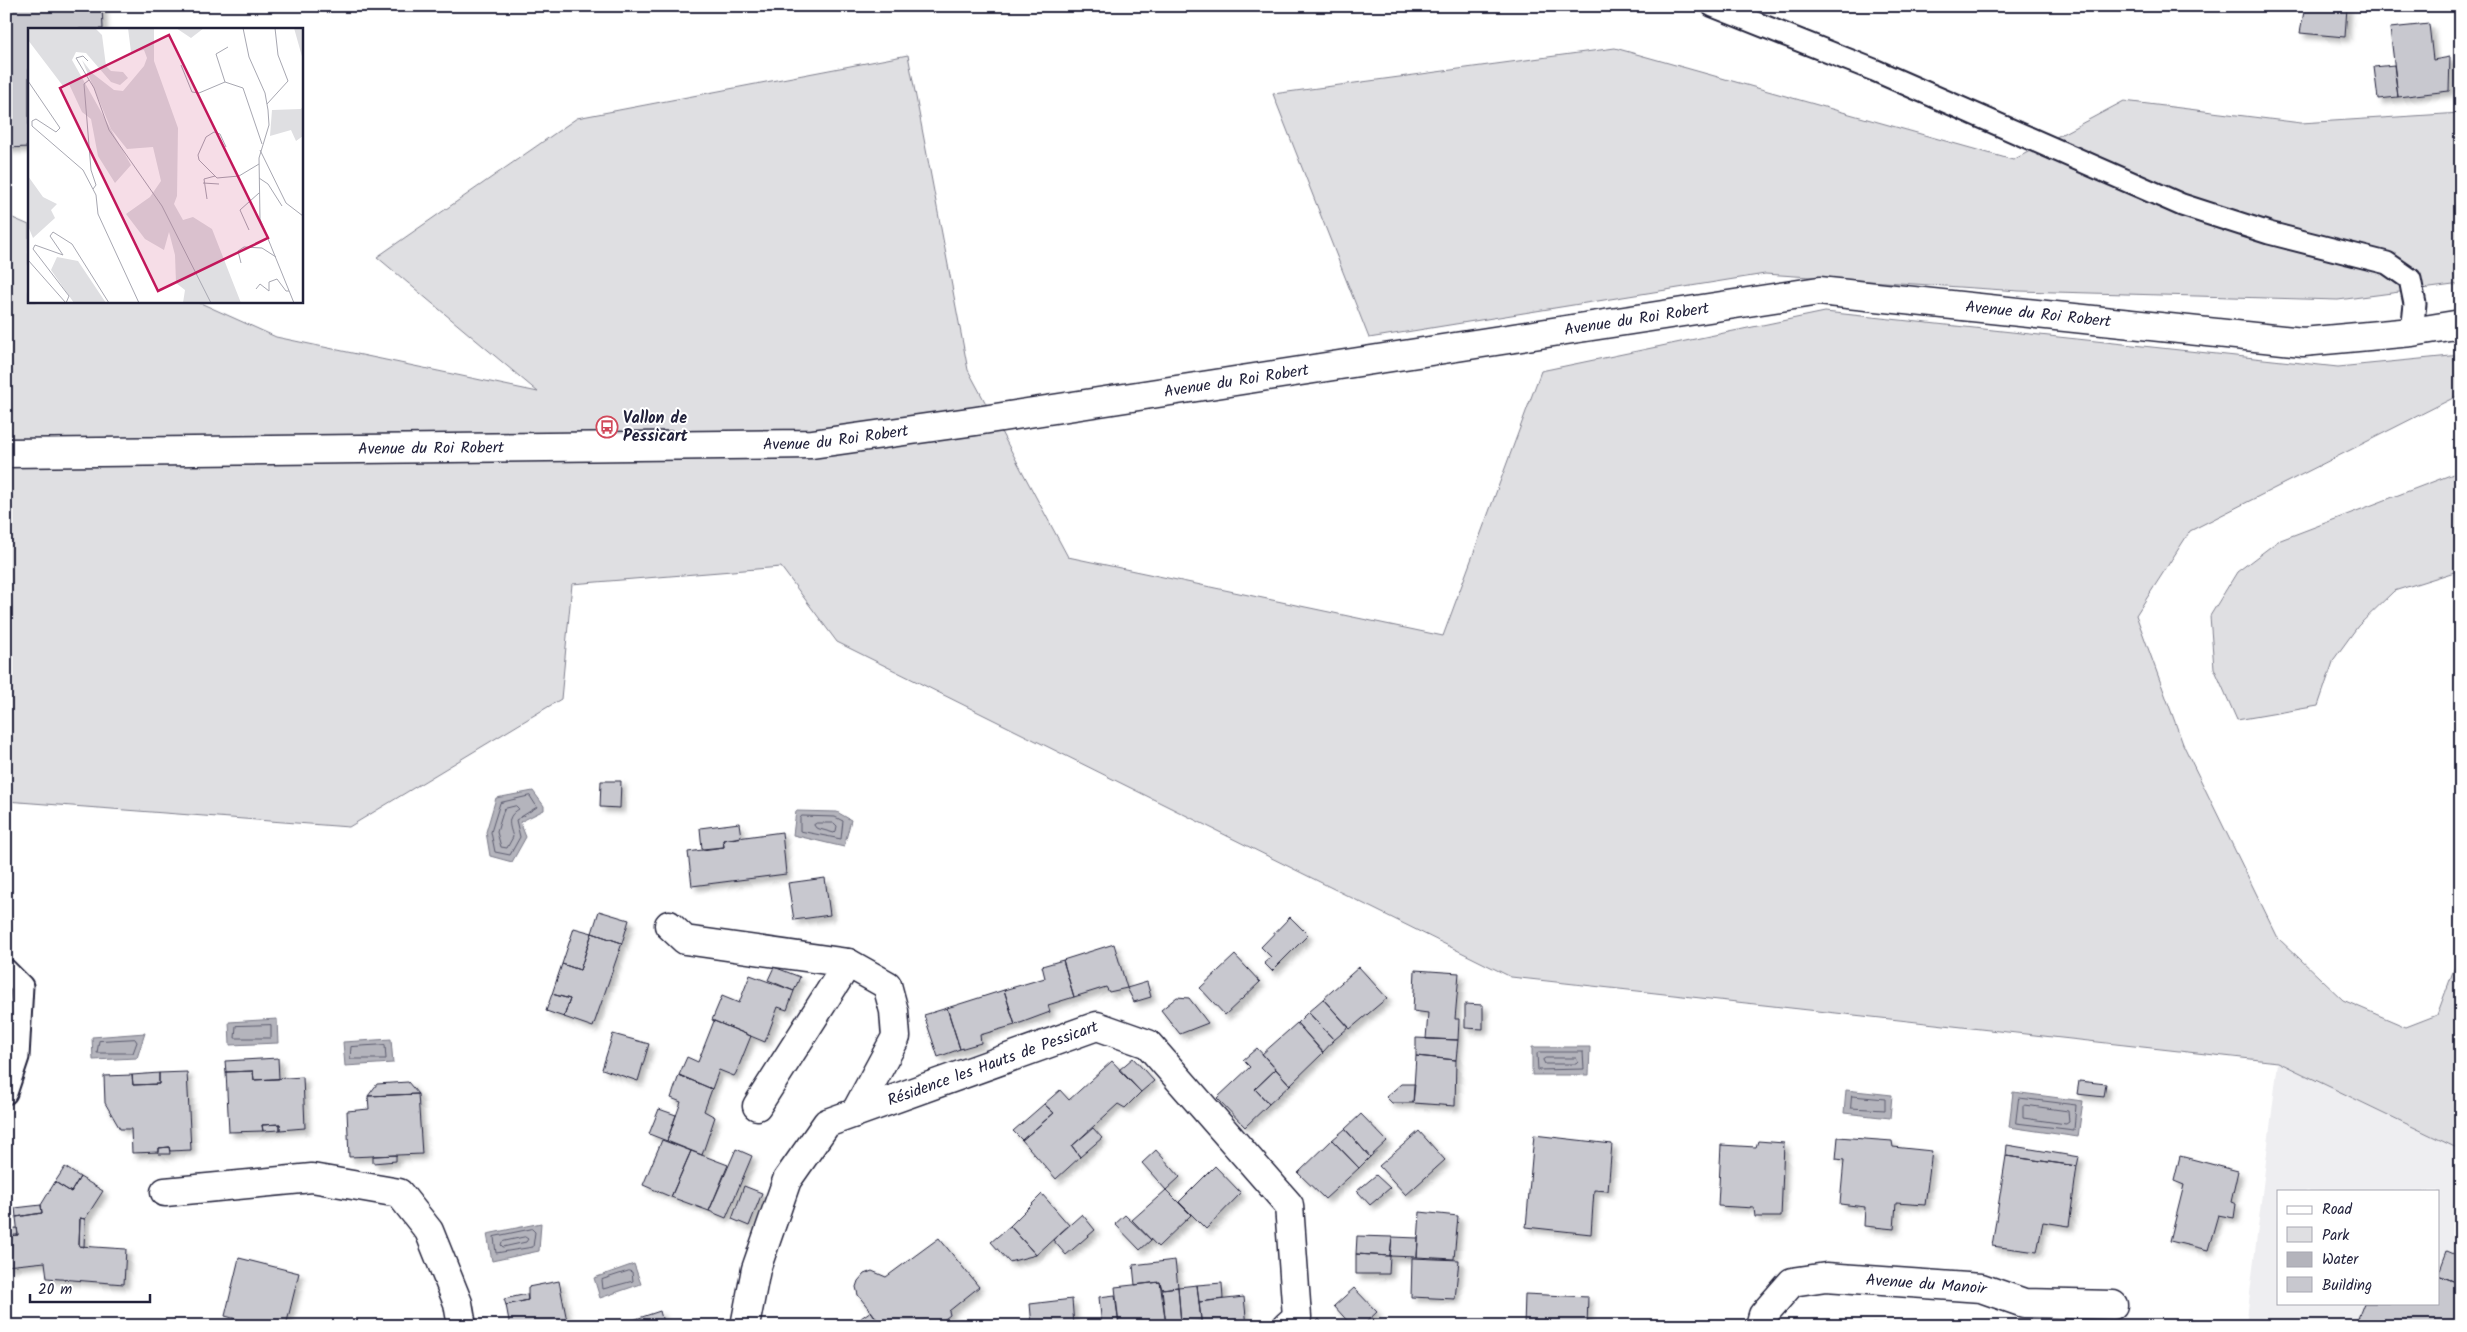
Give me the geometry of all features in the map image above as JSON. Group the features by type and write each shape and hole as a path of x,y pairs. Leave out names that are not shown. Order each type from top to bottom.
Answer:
{"street":[{"name":"Avenue du Roi Robert","path":"6,453 812,444 976,421 1819,291 2303,342 2412,332 2461,324"},
{"name":"Résidence les Hauts de Pessicart","path":"668,925 685,940 848,963 887,985 894,1010 896,1037 855,1113"},
{"path":"757,1106 848,963"},
{"name":"Résidence les Hauts de Pessicart","path":"745,1326 756,1269 787,1180 827,1123 1097,1026 1148,1044 1289,1205 1297,1317 1286,1326"},
{"path":"166,1192 312,1178 399,1193 429,1231 458,1303 462,1326"},
{"name":"Avenue du Manoir","path":"1760,1326 1763,1315 1792,1282 1826,1277 1981,1288 2024,1303 2113,1305"}],"lane":[{"path":"1713,6 1874,70 2026,138 2182,204 2269,233 2387,263 2410,280 2415,304 2412,332"},
{"path":"6,970 22,986 18,1057 6,1093"}],"shaded area":[{"path":"2278,1062 2461,1150 2461,1326 2246,1326"}],"green space":[{"path":"1615,48 2013,160 2124,101 2301,123 2461,113 2461,284 2338,300 2019,291 1765,274 1369,338 1273,94"},
{"path":"908,55 968,370 1068,557 1443,636 1541,371 1825,312 2338,367 2461,355 2461,394 2190,531 2136,615 2183,744 2278,938 2343,1000 2406,1027 2437,1015 2461,950 2461,1150 2278,1062 1511,977 837,642 781,567 572,584 561,699 349,827 6,801 6,215 28,225 28,302 198,302 276,337 538,392 377,257 577,118"},
{"path":"2461,471 2461,570 2394,591 2358,626 2334,659 2318,706 2237,720 2214,668 2210,616 2237,572 2278,541"}],"water":[{"path":"533,791 544,806 544,810 520,822 526,837 512,862 490,856 486,832 496,798"},
{"path":"796,811 837,812 851,820 844,847 793,835"},
{"path":"277,1019 278,1043 230,1045 229,1022"},
{"path":"145,1033 137,1058 93,1060 92,1037"},
{"path":"391,1039 393,1063 345,1066 343,1042"},
{"path":"1532,1047 1590,1047 1589,1075 1532,1075"},
{"path":"1846,1090 1892,1095 1890,1118 1844,1113"},
{"path":"2013,1092 2083,1101 2078,1137 2009,1127"},
{"path":"541,1223 539,1251 492,1261 487,1234"},
{"path":"634,1264 641,1284 600,1298 594,1278"}],"building":[{"path":"6,6 102,6 103,28 28,28 28,147 6,148"},
{"path":"2305,6 2347,7 2345,37 2300,33"},
{"path":"2429,24 2433,60 2450,57 2449,91 2398,97 2390,28"},
{"path":"2394,65 2398,97 2378,99 2374,67"},
{"path":"601,781 621,781 620,808 600,807"},
{"path":"739,823 741,837 723,840 724,847 702,849 700,828"},
{"path":"782,832 786,874 692,886 688,852 724,847 723,840"},
{"path":"825,878 830,915 794,920 788,883"},
{"path":"599,911 629,920 622,943 592,933"},
{"path":"1290,917 1308,935 1272,971 1264,963 1271,957 1261,947"},
{"path":"574,928 592,933 580,970 562,964"},
{"path":"592,933 622,943 593,1027 564,1017 570,999 552,994 562,964 580,970"},
{"path":"1114,944 1127,988 1109,992 1106,987 1074,997 1063,960"},
{"path":"1235,955 1260,982 1225,1015 1200,988"},
{"path":"1063,960 1074,997 1048,1005 1050,1012 1015,1025 1004,990 1045,978 1042,966"},
{"path":"774,967 800,977 794,991 768,980"},
{"path":"1359,967 1387,998 1350,1029 1323,999"},
{"path":"1415,970 1459,973 1455,1019 1459,1019 1458,1040 1426,1039 1428,1013 1413,1011"},
{"path":"750,975 794,991 787,1010 778,1007 765,1042 712,1020 722,996 739,1003"},
{"path":"1147,982 1151,997 1134,1002 1127,988"},
{"path":"1004,990 1015,1025 980,1035 981,1043 960,1049 947,1008"},
{"path":"552,994 570,999 564,1017 546,1011"},
{"path":"1177,997 1189,998 1208,1023 1180,1034 1161,1010"},
{"path":"1323,999 1349,1027 1334,1040 1308,1012"},
{"path":"1465,1004 1483,1005 1483,1029 1465,1028"},
{"path":"947,1008 960,1049 938,1057 924,1015"},
{"path":"1308,1012 1334,1040 1323,1052 1297,1023"},
{"path":"714,1021 751,1036 734,1076 719,1070 712,1089 679,1075 687,1057 698,1062"},
{"path":"1297,1023 1323,1053 1290,1085 1262,1054"},
{"path":"613,1034 649,1044 638,1081 602,1069"},
{"path":"1416,1038 1458,1040 1456,1060 1416,1056"},
{"path":"1257,1048 1276,1069 1255,1089 1269,1104 1245,1127 1217,1098 1250,1067 1243,1060"},
{"path":"1416,1056 1456,1060 1455,1106 1413,1103"},
{"path":"278,1058 279,1079 254,1080 253,1071 226,1072 225,1061"},
{"path":"1133,1058 1154,1081 1141,1092 1119,1070"},
{"path":"1112,1061 1141,1092 1125,1108 1118,1104 1072,1146 1080,1157 1056,1179 1022,1140 1054,1113 1044,1104 1060,1090 1069,1100"},
{"path":"1276,1069 1290,1085 1269,1104 1255,1089"},
{"path":"253,1071 254,1080 303,1077 305,1128 280,1130 280,1124 262,1125 263,1131 229,1132 226,1072"},
{"path":"187,1072 191,1150 170,1151 169,1147 159,1148 159,1152 132,1153 131,1129 120,1129 105,1103 104,1076 132,1075 133,1085 159,1084 159,1073"},
{"path":"159,1073 159,1084 133,1085 132,1075"},
{"path":"679,1075 712,1089 704,1111 715,1117 702,1155 667,1141 681,1102 671,1098"},
{"path":"2079,1081 2106,1084 2104,1097 2077,1094"},
{"path":"408,1082 418,1094 368,1096 377,1084"},
{"path":"1401,1084 1415,1084 1413,1103 1392,1103 1386,1097"},
{"path":"418,1094 422,1154 349,1157 347,1111 369,1109 368,1096"},
{"path":"1044,1104 1054,1113 1022,1140 1013,1131"},
{"path":"659,1109 676,1115 667,1141 649,1134"},
{"path":"1361,1114 1387,1141 1370,1157 1345,1129"},
{"path":"280,1124 280,1130 263,1131 262,1125"},
{"path":"1093,1128 1102,1138 1080,1157 1072,1146"},
{"path":"1345,1129 1370,1157 1359,1168 1332,1140"},
{"path":"1419,1131 1445,1160 1406,1195 1379,1166"},
{"path":"1534,1135 1612,1144 1608,1191 1594,1190 1591,1234 1526,1227"},
{"path":"1838,1137 1892,1141 1893,1147 1932,1151 1925,1205 1896,1203 1894,1229 1864,1226 1865,1207 1840,1204 1844,1160 1836,1159"},
{"path":"662,1140 691,1151 671,1197 643,1185"},
{"path":"1332,1140 1359,1168 1325,1199 1298,1173"},
{"path":"1758,1141 1784,1143 1781,1217 1755,1217 1754,1208 1718,1206 1721,1145 1756,1147"},
{"path":"2007,1145 2079,1157 2077,1166 2006,1156"},
{"path":"169,1147 170,1154 159,1154 159,1148"},
{"path":"736,1149 752,1156 726,1218 709,1211"},
{"path":"1156,1150 1180,1177 1166,1190 1142,1163"},
{"path":"691,1151 728,1165 709,1211 671,1197"},
{"path":"396,1155 396,1161 373,1163 373,1156"},
{"path":"2006,1156 2077,1166 2069,1226 2043,1222 2037,1252 1992,1246"},
{"path":"2180,1156 2238,1171 2231,1202 2236,1204 2234,1218 2218,1215 2208,1250 2170,1241 2184,1185 2174,1181"},
{"path":"1215,1166 1241,1193 1206,1229 1179,1202"},
{"path":"65,1167 80,1177 71,1192 55,1182"},
{"path":"1376,1175 1390,1188 1370,1205 1357,1191"},
{"path":"80,1177 103,1191 85,1219 80,1218 79,1246 126,1249 124,1284 47,1278 45,1262 6,1266 6,1236 18,1235 16,1217 42,1213 41,1205 55,1182 71,1192"},
{"path":"744,1186 762,1193 749,1226 732,1219"},
{"path":"1166,1190 1191,1215 1158,1247 1132,1220"},
{"path":"1042,1194 1069,1225 1036,1255 1010,1226"},
{"path":"41,1205 42,1213 16,1217 15,1208"},
{"path":"1420,1212 1458,1216 1454,1259 1417,1257"},
{"path":"1082,1214 1095,1230 1066,1255 1053,1240"},
{"path":"1125,1215 1151,1240 1140,1250 1115,1224"},
{"path":"80,1218 85,1219 84,1247 79,1246"},
{"path":"1010,1226 1036,1255 1009,1262 991,1242"},
{"path":"17,1228 18,1235 6,1236 6,1229"},
{"path":"1357,1236 1392,1237 1390,1256 1356,1254"},
{"path":"1392,1237 1418,1238 1417,1257 1390,1256"},
{"path":"939,1238 979,1287 949,1311 950,1315 936,1326 882,1326 858,1295 856,1287 858,1281 864,1274 872,1271 886,1277"},
{"path":"2447,1251 2461,1257 2461,1284 2440,1276 2440,1270"},
{"path":"1356,1254 1390,1256 1389,1274 1356,1274"},
{"path":"239,1258 299,1273 286,1326 263,1326 225,1316"},
{"path":"1412,1258 1459,1260 1455,1299 1411,1297"},
{"path":"1175,1260 1178,1287 1162,1289 1160,1282 1135,1285 1133,1265"},
{"path":"2440,1276 2461,1284 2461,1326 2355,1326 2364,1304 2440,1304"},
{"path":"559,1281 568,1326 510,1326 506,1305 528,1300 528,1287"},
{"path":"1160,1282 1166,1325 1119,1326 1115,1287"},
{"path":"1222,1283 1223,1299 1199,1302 1197,1285"},
{"path":"1197,1285 1201,1321 1181,1323 1178,1287"},
{"path":"1178,1287 1181,1323 1166,1325 1162,1289"},
{"path":"1354,1288 1377,1312 1362,1326 1352,1326 1334,1306"},
{"path":"527,1294 528,1300 506,1305 504,1299"},
{"path":"1525,1294 1588,1297 1587,1326 1524,1326"},
{"path":"1115,1295 1119,1326 1102,1326 1099,1297"},
{"path":"1244,1297 1247,1326 1202,1326 1199,1302"},
{"path":"1072,1299 1074,1326 1032,1326 1030,1304"},
{"path":"660,1311 664,1326 629,1326 630,1321"},
{"path":"871,1311 882,1326 867,1326 861,1318"},
{"path":"1319,1319 1325,1326 1312,1326"},
{"path":"1032,1320 1032,1326 1019,1326 1018,1322"},
{"path":"1861,1323 1895,1326 1860,1326"}],"place":[{"name":"Vallon de Pessicart","path":"607,427"}]}
